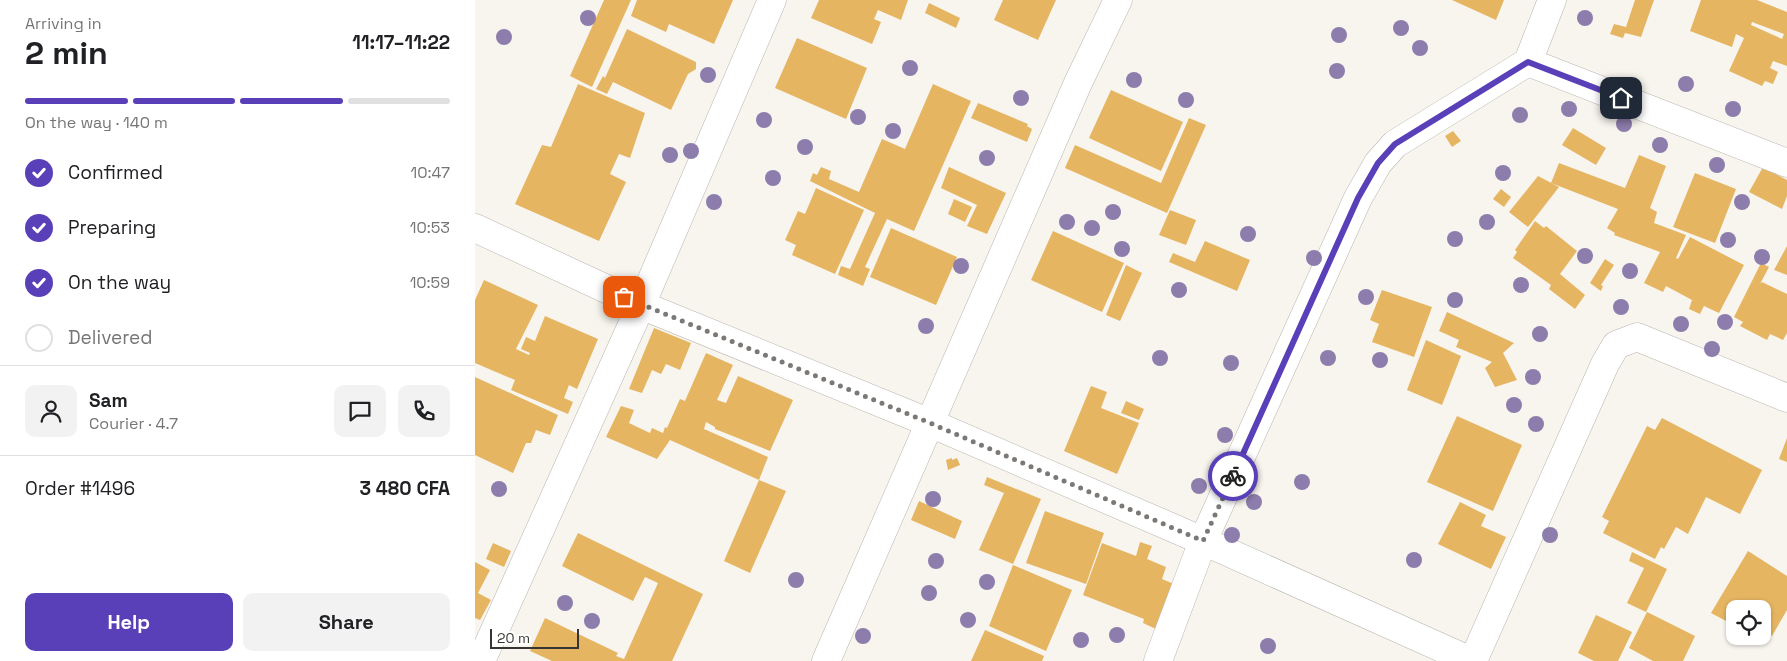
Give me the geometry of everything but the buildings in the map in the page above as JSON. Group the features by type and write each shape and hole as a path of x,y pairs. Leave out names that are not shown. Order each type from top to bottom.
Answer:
{"street":[{"path":"481,661 641,305 772,0"},
{"path":"826,661 1078,83 1118,0"},
{"path":"1159,661 1203,541 1358,198 1378,163 1395,144 1528,62 1552,0"},
{"path":"1528,62 1787,163"},
{"path":"475,228 641,305 930,423 1203,541 1472,661 1605,364 1616,345 1637,337 1787,398"}],"way so far":[{"path":"624,297 930,423 1203,541 1233,476"}],"route":[{"path":"1233,476 1358,198 1378,163 1395,144 1528,62 1621,98"}]}
